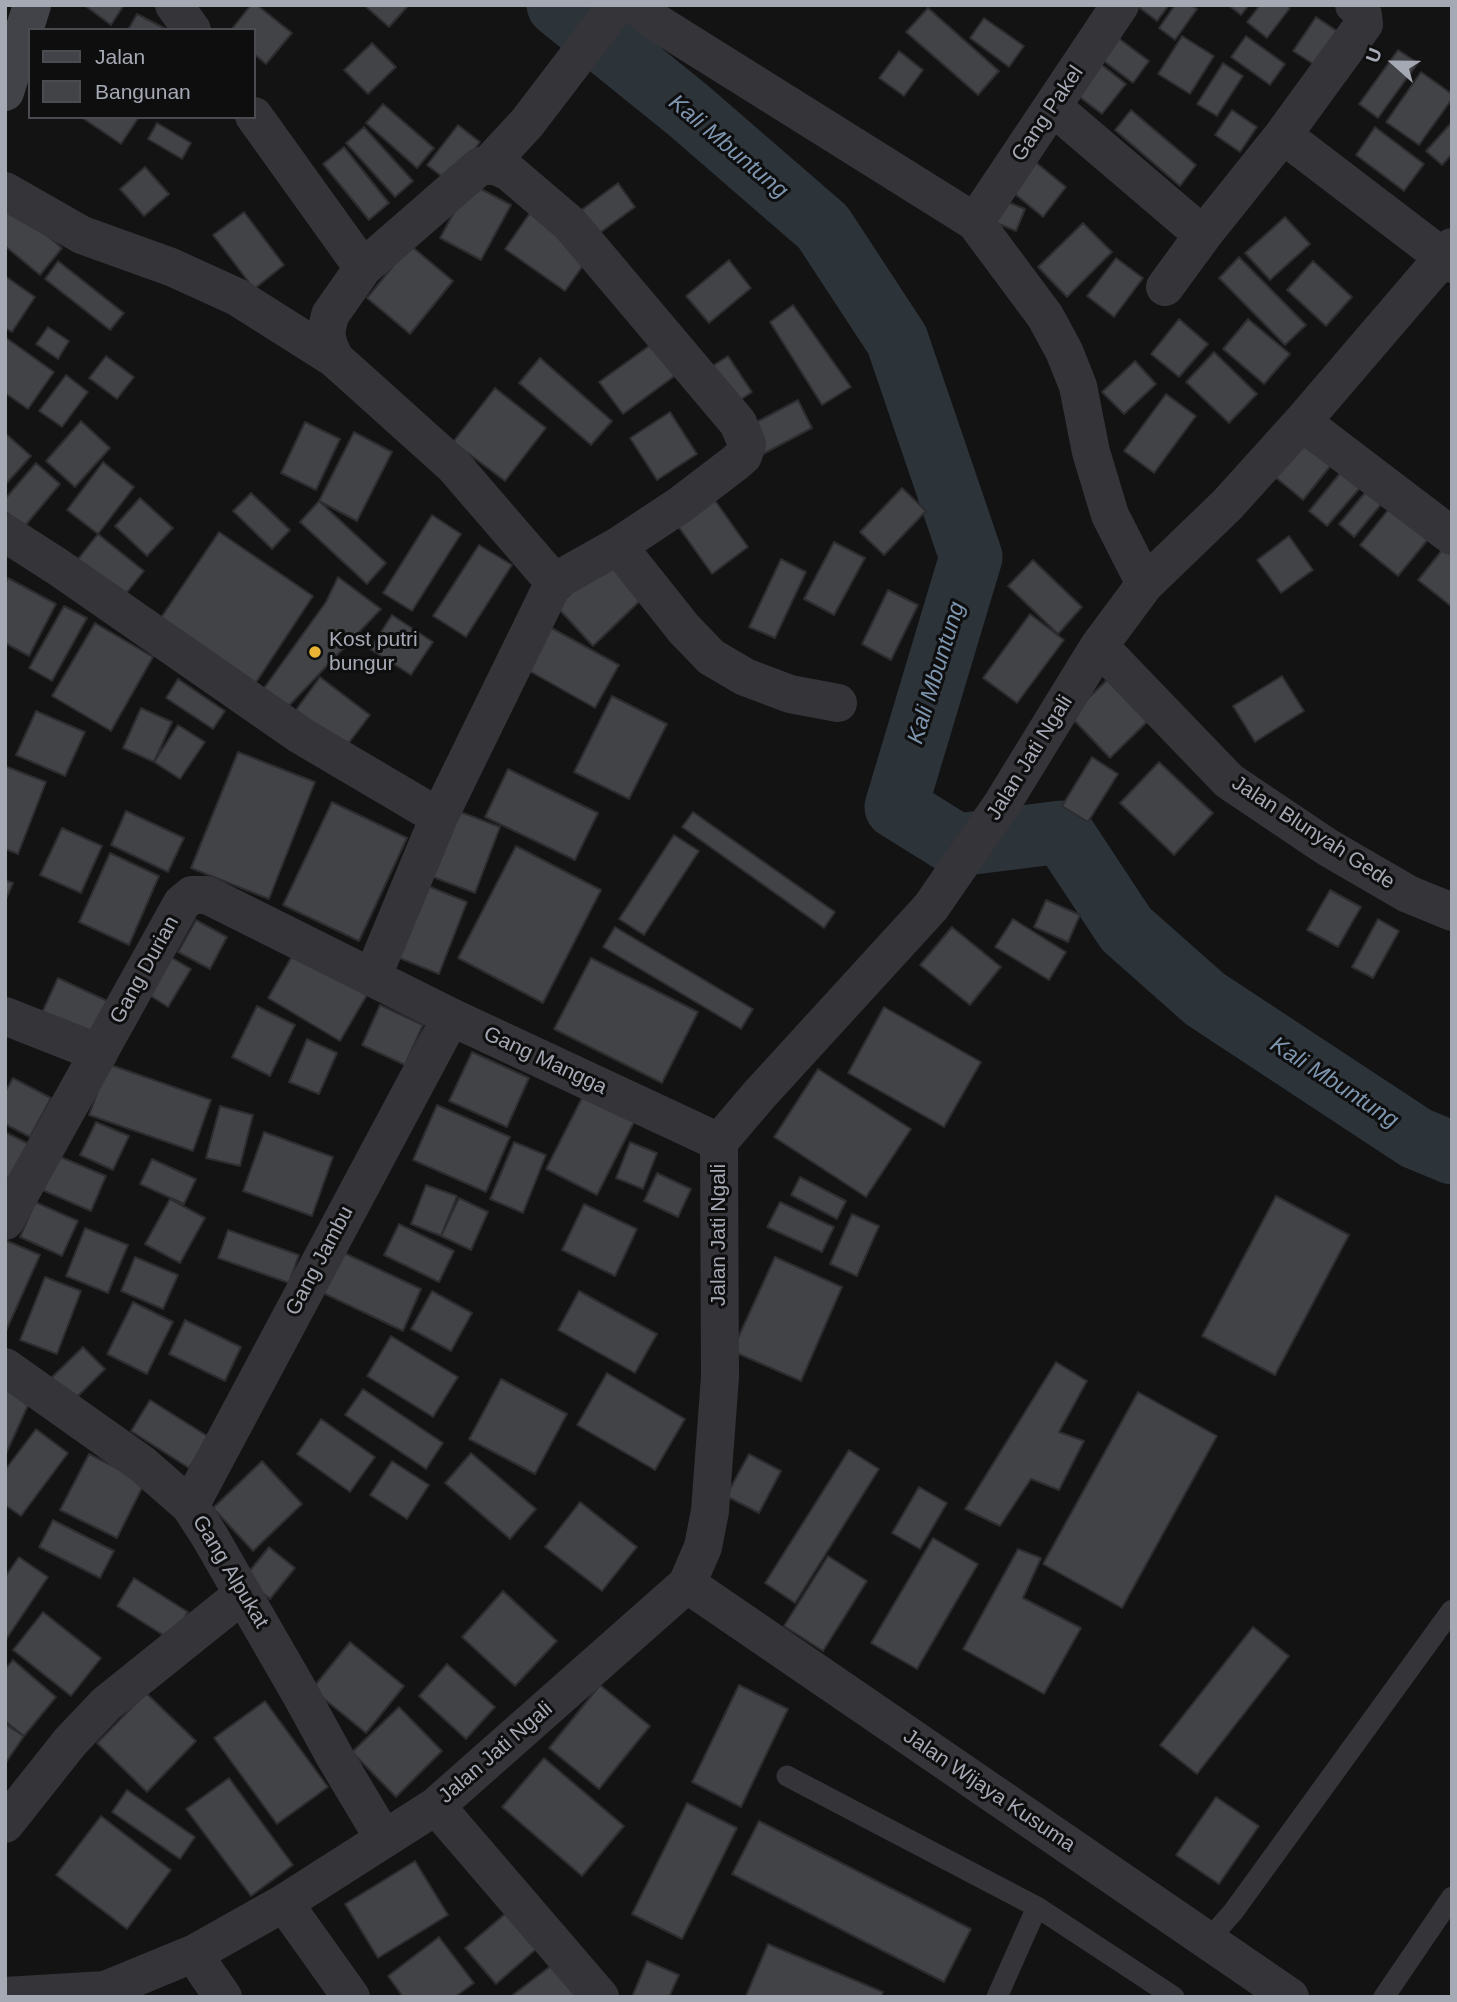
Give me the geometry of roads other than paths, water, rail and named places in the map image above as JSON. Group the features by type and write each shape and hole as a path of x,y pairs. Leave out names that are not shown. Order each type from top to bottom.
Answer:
{"main road":[{"path":"5,92 32,6"}],"street":[{"path":"32,6 50,9 52,5"},
{"path":"174,5 191,28"},
{"name":"Gang Pakel","path":"975,222 1121,5"},
{"path":"1165,287 1283,135 1364,24 1363,15 1354,5"},
{"path":"488,165 637,9 975,222 1045,316 1064,351 1078,386 1091,452 1110,515 1145,584"},
{"path":"1053,107 1203,235"},
{"path":"256,119 363,268"},
{"path":"1283,135 1449,256"},
{"path":"335,359 328,346 326,333 330,315 363,268 480,166 496,166 509,172 570,224 738,423 747,444 743,456 680,505 618,547 554,582 439,817 372,978"},
{"path":"5,191 82,235 204,280 237,297 335,359 454,466 554,582"},
{"name":"Jalan Jati Ngali","path":"5,1996 108,1993 195,1953 284,1903 436,1806 687,1584 703,1547 710,1511 720,1377 719,1142 931,907 1002,804 1099,646 1145,584 1227,505 1449,256"},
{"path":"1302,422 1452,536"},
{"path":"5,533 300,735 439,817"},
{"path":"618,547 684,629 711,657 745,677 790,694 838,704"},
{"name":"Jalan Blunyah Gede","path":"1099,646 1229,781 1350,860 1408,894 1452,912"},
{"name":"Gang Durian","path":"5,1222 183,903 192,895 207,895 372,978"},
{"name":"Gang Mangga","path":"372,978 719,1142"},
{"path":"5,1016 99,1053"},
{"name":"Gang Jambu","path":"190,1506 451,1017"},
{"name":"Gang Alpukat","path":"5,1367 142,1464 190,1506 384,1839"},
{"name":"Jalan Wijaya Kusuma","path":"687,1584 1290,1997"},
{"path":"5,1824 70,1742 106,1704 243,1594"},
{"path":"436,1806 600,1997"},
{"path":"284,1903 352,1997"},
{"path":"195,1953 223,1997"}],"lane":[{"path":"1208,1940 1233,1912 1452,1610"},
{"path":"787,1776 1037,1906 1174,1997"},
{"path":"1384,1997 1452,1897"},
{"path":"997,1997 1037,1906"}],"waterway":[{"name":"Kali Mbuntung","path":"558,5 688,110 823,227 897,340 971,557 896,807 957,845 1062,832 1126,929 1205,999 1416,1138 1452,1153"}],"place":[{"name":"Kost putri bungur","path":"315,652"}]}
